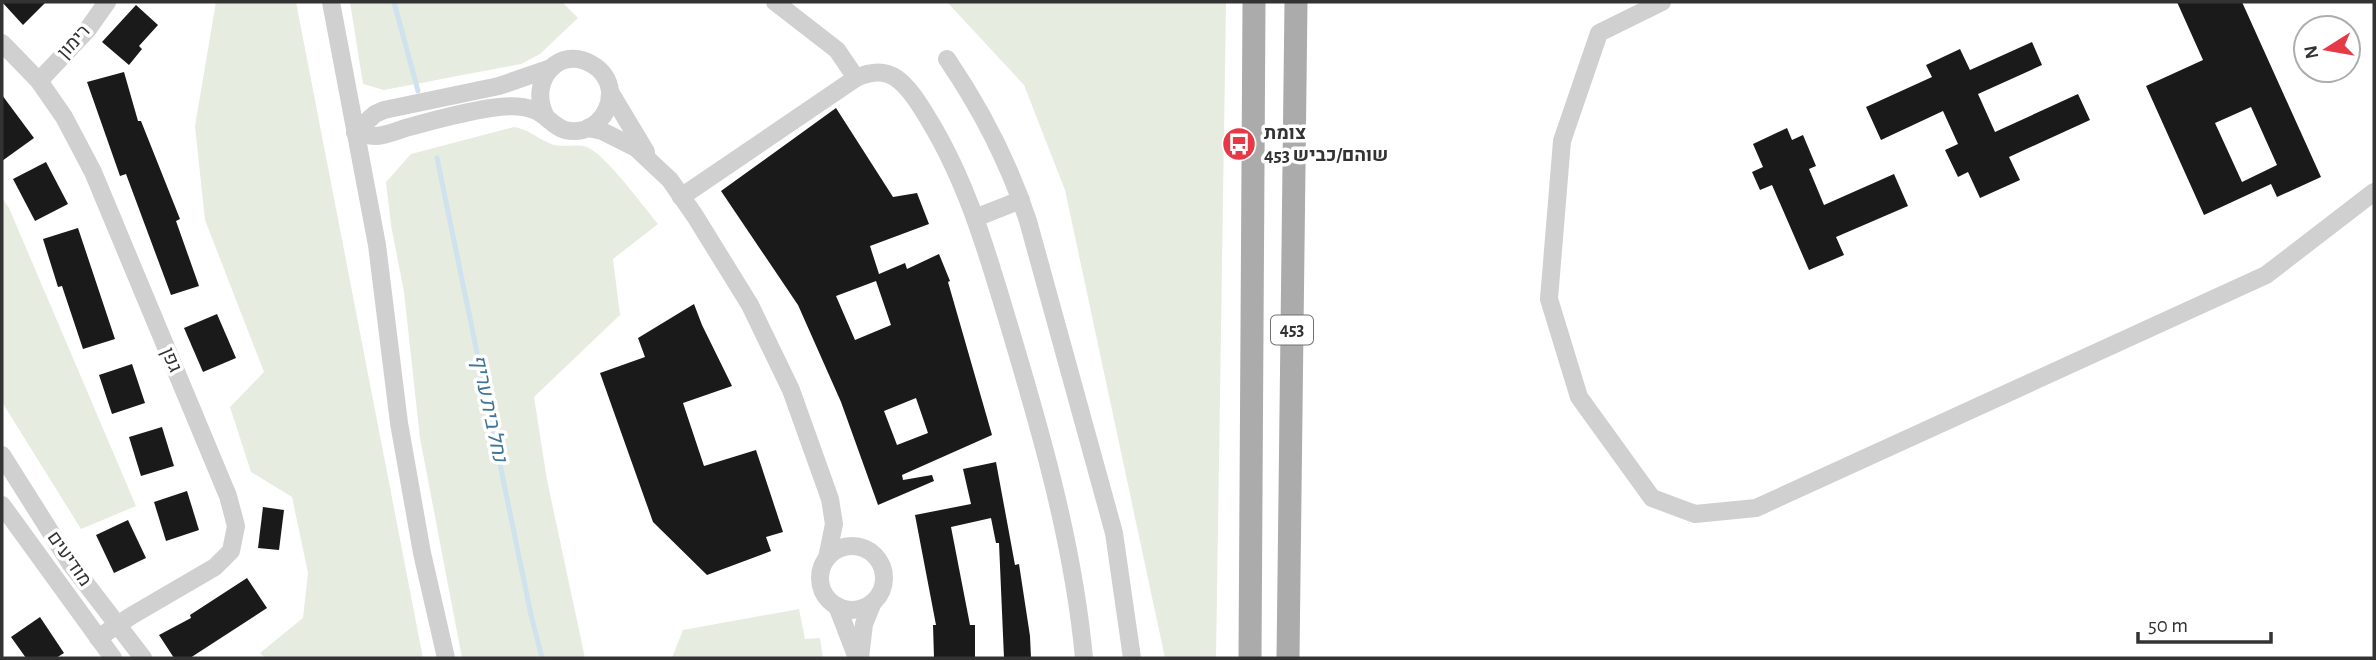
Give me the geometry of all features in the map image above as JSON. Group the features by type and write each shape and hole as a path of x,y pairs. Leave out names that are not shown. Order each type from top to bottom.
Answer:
{"main road":[{"name":"453","path":"1250,658 1254,2"},
{"name":"453","path":"1288,658 1296,2"}],"street":[{"name":"רימון","path":"39,81 88,29 107,2"},
{"path":"331,2 377,245 399,424 422,553 446,658"},
{"path":"775,2 837,50 856,78"},
{"path":"1662,2 1599,33 1562,141 1549,299 1579,397 1652,498 1695,514 1756,508 2266,275 2374,192"},
{"name":"גפן","path":"2,43 39,81 64,117 93,172 228,496 236,526 231,551 215,567 98,638"},
{"path":"947,59 999,148 1021,200 1111,521 1132,658"},
{"path":"355,132 384,110 499,86 564,61 584,61 602,73 617,107 654,164 681,197 737,284 772,348 807,431 830,499 845,527 877,557 884,575 881,591 864,624 859,658"},
{"path":"551,68 539,89 540,104 553,124 564,130 588,128 603,117 610,92"},
{"path":"681,197 856,78 875,72 896,78 906,87 919,103 940,139 957,172 975,218 1036,414 1051,473 1065,531 1084,658"},
{"path":"355,132 375,136 392,134 421,124 492,108 521,107 545,115"},
{"path":"588,128 618,138 636,148 654,164"},
{"path":"975,218 1021,200"},
{"name":"מודיעים","path":"2,455 70,563 143,658"},
{"path":"830,499 834,524 827,558 820,572 825,596 837,606 853,610 873,602"},
{"name":"מודיעים","path":"2,505 113,658"},
{"path":"827,558 842,547 852,545 866,549"},
{"path":"837,606 859,658"}],"shaded area":[{"path":"216,2 296,2 423,658 265,658 260,653 303,618 308,573 292,497 251,472 230,407 264,372 205,220 195,126"},
{"path":"350,2 562,2 578,18 540,54 521,64 384,90 363,84"},
{"path":"947,2 1226,2 1216,658 1165,658 1065,190 1024,85"},
{"path":"514,127 553,145 582,146 595,152 614,170 658,224 613,259 620,315 534,397 547,480 585,658 462,658 420,438 404,292 391,225 386,182 411,154"},
{"path":"2,198 9,208 136,506 81,529 2,402"},
{"path":"799,609 805,639 820,638 823,658 672,658 683,630"}],"building":[{"path":"2,2 46,2 23,25"},
{"path":"2177,2 2242,2 2321,177 2277,197 2271,184 2204,215 2146,86 2203,60","holes":["2251,107 2277,165 2242,182 2215,123"]},
{"path":"136,5 158,25 139,46 142,49 129,65 102,42"},
{"path":"2032,42 2042,65 1978,94 1995,132 2078,94 2090,120 2009,157 2020,180 1980,198 1968,172 1958,177 1945,150 1958,144 1943,111 1881,140 1866,107 1932,77 1926,65 1960,49 1970,70"},
{"path":"124,72 138,121 141,121 180,219 176,221 199,286 171,295 126,174 120,176 87,82"},
{"path":"2,95 34,138 2,161"},
{"path":"836,108 893,197 917,193 929,224 870,246 879,274 905,263 907,269 939,254 950,281 948,282 992,435 902,475 903,480 932,475 934,481 878,505 841,402 798,305 721,191","holes":["876,281 891,325 855,340 836,296","916,398 928,433 897,445 884,411"]},
{"path":"1787,128 1792,140 1803,135 1816,166 1809,169 1824,205 1894,174 1908,206 1836,237 1844,255 1809,270 1772,185 1760,190 1752,172 1763,167 1753,144"},
{"path":"46,162 68,204 35,221 13,179"},
{"path":"78,228 115,339 83,349 62,286 58,287 43,239"},
{"path":"694,304 732,386 683,403 704,466 756,450 783,532 766,537 771,551 707,575 653,522 600,373 645,357 638,338"},
{"path":"217,314 236,358 203,372 184,328"},
{"path":"132,364 145,403 112,414 99,375"},
{"path":"162,427 174,466 141,476 129,437"},
{"path":"996,462 1015,565 1019,564 1031,658 1004,658 999,543 996,543 991,518 951,527 970,625 975,625 975,658 934,658 933,625 936,625 915,515 971,504 963,469"},
{"path":"187,491 199,530 166,541 154,502"},
{"path":"263,507 284,510 279,550 258,548"},
{"path":"128,520 146,558 114,573 96,535"},
{"path":"247,578 267,608 190,658 174,658 159,635 191,618 190,615"},
{"path":"40,617 64,653 56,658 26,658 11,637"}],"waterway":[{"name":"נחל בית עריף","path":"394,2 418,91"},
{"name":"נחל בית עריף","path":"437,158 542,658"}],"place":[{"name":"צומת שוהם/כביש 453","path":"1239,144"}]}
